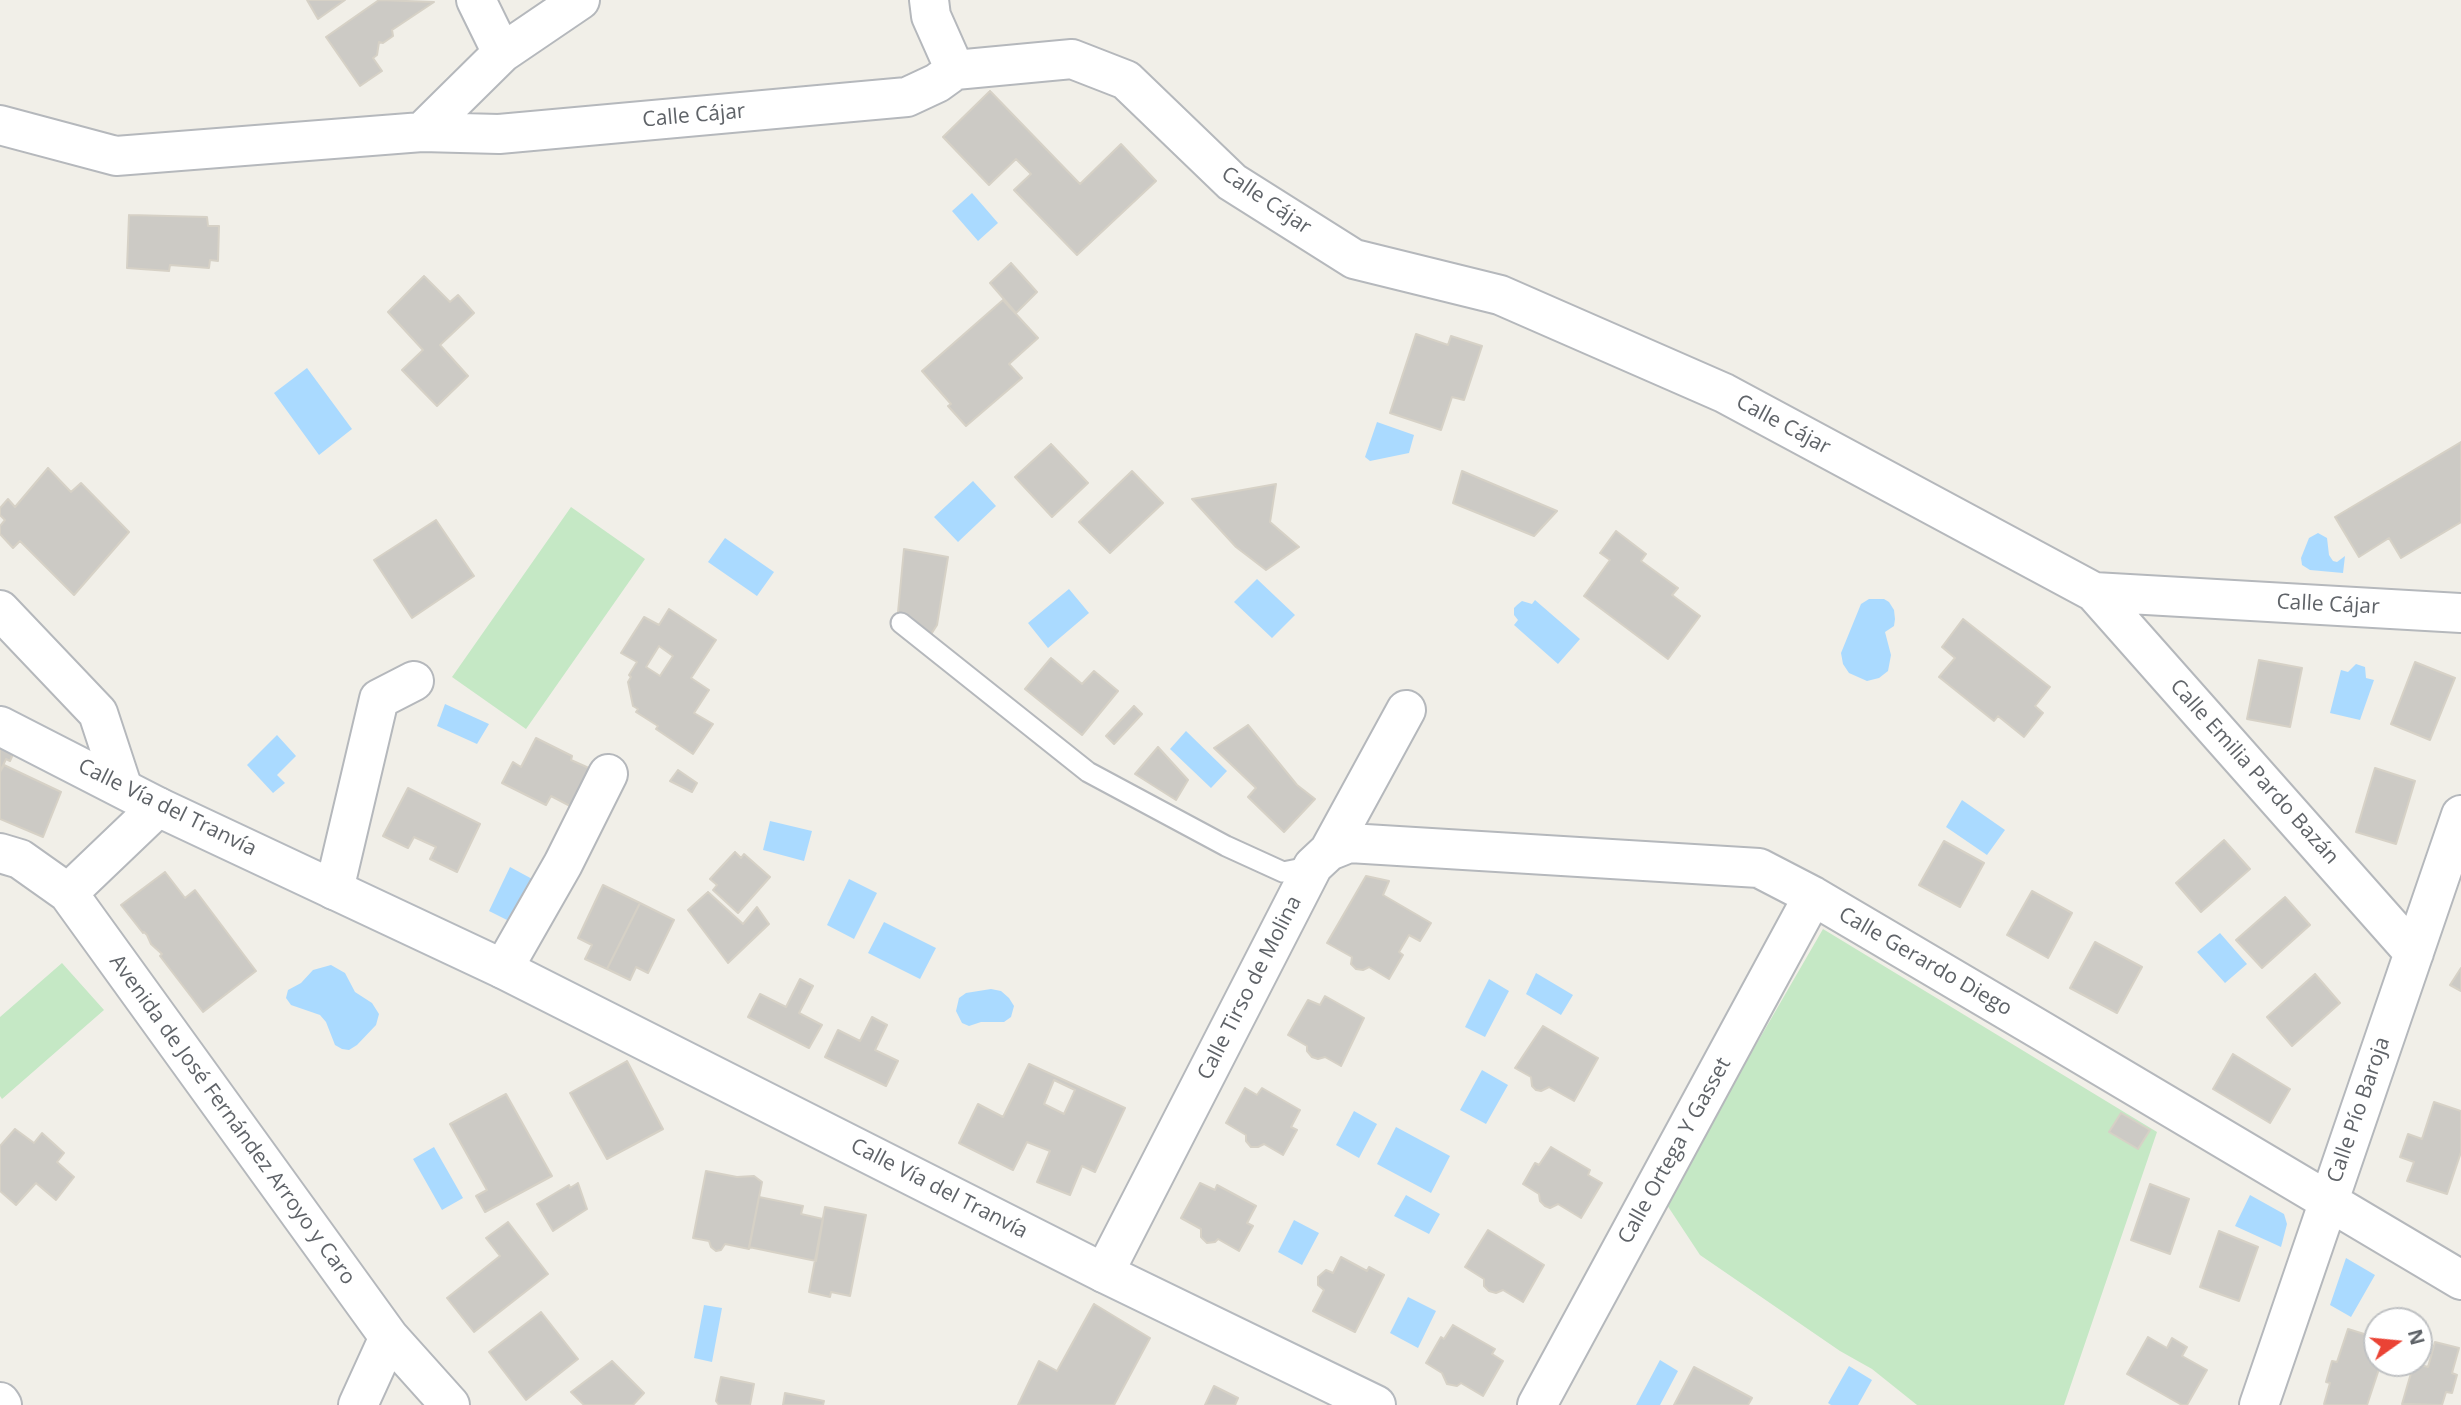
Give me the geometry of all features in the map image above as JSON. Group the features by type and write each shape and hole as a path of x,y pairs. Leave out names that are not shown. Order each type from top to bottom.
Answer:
{"street":[{"path":"476,0 502,52"},
{"path":"422,132 502,52 580,0"},
{"path":"929,0 931,16 955,70"},
{"name":"Calle Cájar","path":"0,125 116,156 422,132 499,134 907,97 937,83 955,70 1072,59 1126,80 1232,182 1354,259 1500,295 1724,393 2094,592 2461,613"},
{"name":"Calle Emilia Pardo Bazán","path":"2094,592 2414,953"},
{"path":"0,610 98,713 122,786"},
{"path":"334,890 379,699 414,681"},
{"name":"Calle Tirso de Molina","path":"1104,1273 1321,859 1406,710"},
{"name":"Calle Vía del Tranvía","path":"0,726 122,786 158,807 503,969 1104,1273 1376,1405"},
{"path":"503,969 564,864 608,774"},
{"path":"68,893 158,807"},
{"name":"Calle Pío Baroja","path":"2259,1405 2461,815"},
{"name":"Calle Gerardo Diego","path":"1321,859 1349,844 1759,868 1813,897 2461,1280"},
{"name":"Avenida de José Fernández Arroyo y Caro","path":"0,852 20,859 68,893 389,1337 450,1405"},
{"name":"Calle Ortega Y Gasset","path":"1537,1405 1813,897"},
{"path":"358,1405 389,1337"}],"lane":[{"path":"901,623 1088,772 1226,846 1283,872 1321,859"}],"green space":[{"path":"571,507 645,559 526,729 452,677"},
{"path":"1823,929 2157,1132 2064,1405 1917,1405 1872,1369 1840,1351 1700,1255 1665,1202"},
{"path":"62,963 104,1010 2,1099 0,1017"}],"water":[{"path":"972,193 998,223 978,241 952,211"},
{"path":"307,368 352,429 319,455 274,393"},
{"path":"1377,422 1414,435 1409,453 1370,461 1365,457"},
{"path":"973,481 996,506 958,542 934,517"},
{"path":"2318,533 2327,538 2329,555 2333,561 2337,562 2345,556 2343,573 2310,570 2302,565 2301,558 2309,538"},
{"path":"725,538 774,572 757,596 708,562"},
{"path":"1257,579 1295,615 1272,638 1234,602"},
{"path":"1069,589 1089,613 1048,648 1028,623"},
{"path":"1869,599 1884,599 1889,602 1895,619 1894,626 1885,632 1891,655 1888,671 1879,678 1867,681 1849,673 1843,664 1841,653 1861,604"},
{"path":"1535,600 1580,639 1558,664 1514,625 1518,620 1514,615 1514,608 1522,601 1532,604"},
{"path":"2356,664 2365,667 2366,678 2374,680 2360,720 2330,713 2341,670 2348,672"},
{"path":"445,704 489,724 477,744 437,726"},
{"path":"1186,731 1227,771 1211,788 1170,749"},
{"path":"277,735 296,756 277,775 285,783 273,793 247,765"},
{"path":"1962,800 2005,830 1987,855 1946,827"},
{"path":"770,821 812,831 804,861 763,850"},
{"path":"510,867 534,880 511,922 489,911"},
{"path":"849,879 877,893 854,939 827,925"},
{"path":"884,922 936,948 920,979 868,953"},
{"path":"2220,933 2247,964 2225,983 2197,952"},
{"path":"331,965 345,973 355,992 372,1003 379,1014 376,1025 349,1050 335,1045 326,1022 320,1015 291,1005 286,998 288,990 301,983 313,970"},
{"path":"1536,973 1573,995 1561,1015 1526,994"},
{"path":"1489,979 1509,991 1485,1037 1465,1027"},
{"path":"991,989 1001,991 1009,998 1014,1006 1011,1017 1004,1022 981,1022 969,1026 962,1023 956,1011 959,998 966,993"},
{"path":"1482,1070 1508,1085 1486,1124 1460,1110"},
{"path":"1354,1111 1377,1124 1359,1158 1336,1145"},
{"path":"1396,1127 1450,1156 1431,1193 1377,1164"},
{"path":"434,1147 463,1198 442,1210 413,1159"},
{"path":"1406,1195 1440,1214 1429,1234 1394,1216"},
{"path":"2250,1195 2284,1214 2287,1224 2281,1247 2235,1226"},
{"path":"1294,1220 1319,1233 1302,1265 1278,1252"},
{"path":"2346,1258 2375,1275 2351,1317 2330,1305"},
{"path":"1408,1297 1436,1311 1418,1348 1390,1333"},
{"path":"704,1305 722,1308 712,1362 694,1358"},
{"path":"1660,1360 1678,1371 1660,1405 1636,1405"},
{"path":"1849,1366 1872,1380 1858,1405 1831,1405 1828,1403"}],"building":[{"path":"307,0 345,0 318,19"},
{"path":"379,0 434,2 392,30 393,36 383,43 379,42 377,55 373,58 382,71 360,86 326,37"},
{"path":"990,91 1080,184 1121,144 1156,181 1077,255 1014,190 1031,174 1016,159 989,185 943,137"},
{"path":"129,215 207,217 208,226 219,226 218,261 210,260 209,268 170,265 169,271 127,268"},
{"path":"1011,263 1037,292 1016,313 990,283"},
{"path":"424,276 450,302 458,295 474,313 440,345 468,376 437,406 402,370 423,350 388,312"},
{"path":"1003,300 1038,338 1009,364 1022,378 966,426 922,371"},
{"path":"1416,334 1448,345 1451,336 1482,346 1464,400 1452,397 1441,430 1390,413"},
{"path":"2461,442 2461,522 2401,558 2389,538 2359,557 2335,517"},
{"path":"1051,444 1088,483 1052,517 1015,477"},
{"path":"48,468 71,492 81,483 129,532 74,595 20,541 13,548 0,534 0,526 5,520 0,515 0,508 8,499 15,507"},
{"path":"1132,471 1163,503 1110,553 1079,522"},
{"path":"1462,471 1557,511 1534,536 1453,503"},
{"path":"1276,484 1270,522 1299,547 1266,570 1236,547 1192,499"},
{"path":"436,520 474,576 412,618 374,560"},
{"path":"1616,531 1646,554 1641,561 1678,588 1672,595 1700,616 1668,659 1584,596 1610,560 1600,553"},
{"path":"904,549 948,557 937,625 930,636 898,612"},
{"path":"669,609 716,640 691,678 709,690 694,713 713,724 693,754 656,729 658,726 636,712 638,709 633,706 628,682 637,662 621,653 644,617 659,625","holes":["659,646 673,656 660,676 646,667"]},
{"path":"1963,619 2050,687 2035,706 2043,713 2024,737 1998,716 1994,721 1939,677 1955,658 1942,647"},
{"path":"1051,658 1082,684 1094,671 1118,691 1082,735 1025,689"},
{"path":"2259,660 2302,668 2290,727 2247,719"},
{"path":"2415,662 2455,678 2430,740 2391,724"},
{"path":"1134,706 1142,714 1114,744 1106,736"},
{"path":"1248,725 1297,785 1315,799 1284,832 1248,797 1256,788 1214,748"},
{"path":"536,738 591,769 572,807 551,796 546,805 502,783 513,762 521,767"},
{"path":"0,744 14,752 10,761 6,759 0,772"},
{"path":"1158,747 1188,780 1176,800 1135,774"},
{"path":"4,765 61,792 43,837 0,819 0,772"},
{"path":"2375,768 2415,781 2396,844 2356,832"},
{"path":"678,770 697,783 692,792 670,781"},
{"path":"408,788 480,824 457,872 430,859 436,847 414,837 408,848 383,836"},
{"path":"2224,840 2250,869 2201,912 2176,883"},
{"path":"1944,841 1984,863 1960,907 1919,885"},
{"path":"735,852 741,858 744,854 770,877 738,913 713,890 717,885 710,879"},
{"path":"165,872 185,898 195,890 256,971 203,1012 160,956 162,954 121,905"},
{"path":"1366,876 1389,881 1383,895 1431,923 1420,941 1409,935 1399,952 1403,955 1389,979 1369,967 1356,969 1351,964 1352,957 1327,943"},
{"path":"603,885 640,903 607,969 585,959 592,945 578,938"},
{"path":"2032,891 2072,913 2048,958 2007,935"},
{"path":"708,892 743,924 757,907 769,924 728,963 688,910"},
{"path":"2285,897 2310,925 2262,968 2236,940"},
{"path":"640,903 674,920 648,973 636,967 630,980 607,969"},
{"path":"2095,942 2142,967 2117,1013 2070,988"},
{"path":"2461,968 2461,991 2450,985"},
{"path":"2315,974 2340,1003 2292,1046 2267,1017"},
{"path":"800,979 813,986 799,1013 822,1025 809,1048 748,1017 760,994 786,1007"},
{"path":"1325,996 1364,1018 1341,1066 1325,1057 1312,1057 1307,1046 1288,1035 1308,1000 1320,1005"},
{"path":"872,1017 887,1025 875,1050 898,1061 886,1086 825,1057 838,1030 860,1041"},
{"path":"1543,1026 1598,1058 1574,1101 1549,1087 1536,1090 1532,1086 1531,1077 1515,1068"},
{"path":"2233,1054 2290,1089 2270,1123 2213,1089"},
{"path":"627,1061 663,1129 607,1159 570,1093"},
{"path":"1029,1064 1125,1108 1095,1172 1082,1166 1070,1195 1037,1182 1050,1151 1027,1142 1013,1170 959,1143 978,1104 1003,1117","holes":["1054,1080 1075,1090 1064,1114 1044,1104"]},
{"path":"1245,1088 1257,1095 1262,1088 1300,1110 1291,1127 1297,1130 1283,1155 1264,1144 1251,1147 1246,1141 1246,1135 1226,1123"},
{"path":"506,1094 552,1176 485,1212 476,1196 487,1190 450,1124"},
{"path":"2434,1102 2461,1111 2461,1152 2447,1194 2407,1181 2414,1162 2400,1157 2408,1134 2422,1139"},
{"path":"2121,1113 2150,1130 2138,1149 2109,1132"},
{"path":"15,1129 34,1143 42,1133 64,1153 57,1162 74,1177 56,1200 36,1183 16,1205 0,1191 0,1146"},
{"path":"1551,1147 1590,1170 1588,1175 1602,1183 1581,1218 1558,1204 1550,1208 1545,1206 1540,1201 1539,1194 1523,1184 1535,1163 1539,1165"},
{"path":"706,1171 737,1177 754,1176 762,1182 749,1249 725,1244 721,1250 716,1251 709,1241 693,1238"},
{"path":"578,1183 587,1209 553,1231 537,1204 569,1185 570,1188"},
{"path":"1200,1183 1215,1190 1217,1185 1256,1206 1247,1223 1253,1226 1239,1251 1218,1239 1207,1243 1201,1237 1201,1229 1181,1218"},
{"path":"2150,1184 2189,1199 2170,1254 2131,1240"},
{"path":"759,1197 803,1206 801,1214 823,1219 816,1261 749,1247"},
{"path":"825,1207 866,1215 850,1296 831,1292 830,1297 809,1292"},
{"path":"508,1222 548,1274 474,1332 447,1298 500,1256 486,1238"},
{"path":"1488,1230 1544,1265 1523,1302 1503,1290 1496,1293 1489,1291 1484,1286 1484,1279 1465,1267"},
{"path":"2219,1231 2258,1247 2239,1301 2200,1287"},
{"path":"1341,1257 1367,1271 1369,1267 1384,1275 1355,1332 1313,1311 1324,1290 1318,1285 1318,1277 1326,1270 1333,1273"},
{"path":"1094,1304 1150,1338 1114,1405 1018,1405 1039,1361 1057,1371"},
{"path":"541,1312 578,1359 526,1400 489,1352"},
{"path":"1453,1325 1495,1349 1492,1354 1503,1361 1483,1396 1461,1383 1457,1386 1447,1384 1442,1373 1426,1363 1441,1337 1444,1339"},
{"path":"2348,1329 2363,1334 2363,1377 2376,1377 2367,1405 2324,1404 2332,1361 2337,1362"},
{"path":"2148,1337 2167,1348 2172,1338 2187,1347 2182,1356 2207,1370 2187,1405 2182,1405 2127,1374"},
{"path":"2435,1342 2459,1348 2452,1373 2457,1375 2452,1393 2446,1392 2442,1405 2402,1404 2410,1377 2433,1377"},
{"path":"612,1361 644,1393 633,1405 584,1405 571,1392"},
{"path":"1694,1367 1752,1398 1748,1405 1674,1405"},
{"path":"721,1377 754,1384 750,1405 719,1405 716,1401"},
{"path":"1214,1386 1238,1398 1235,1405 1205,1405"},
{"path":"785,1393 824,1401 823,1405 783,1405"}]}
